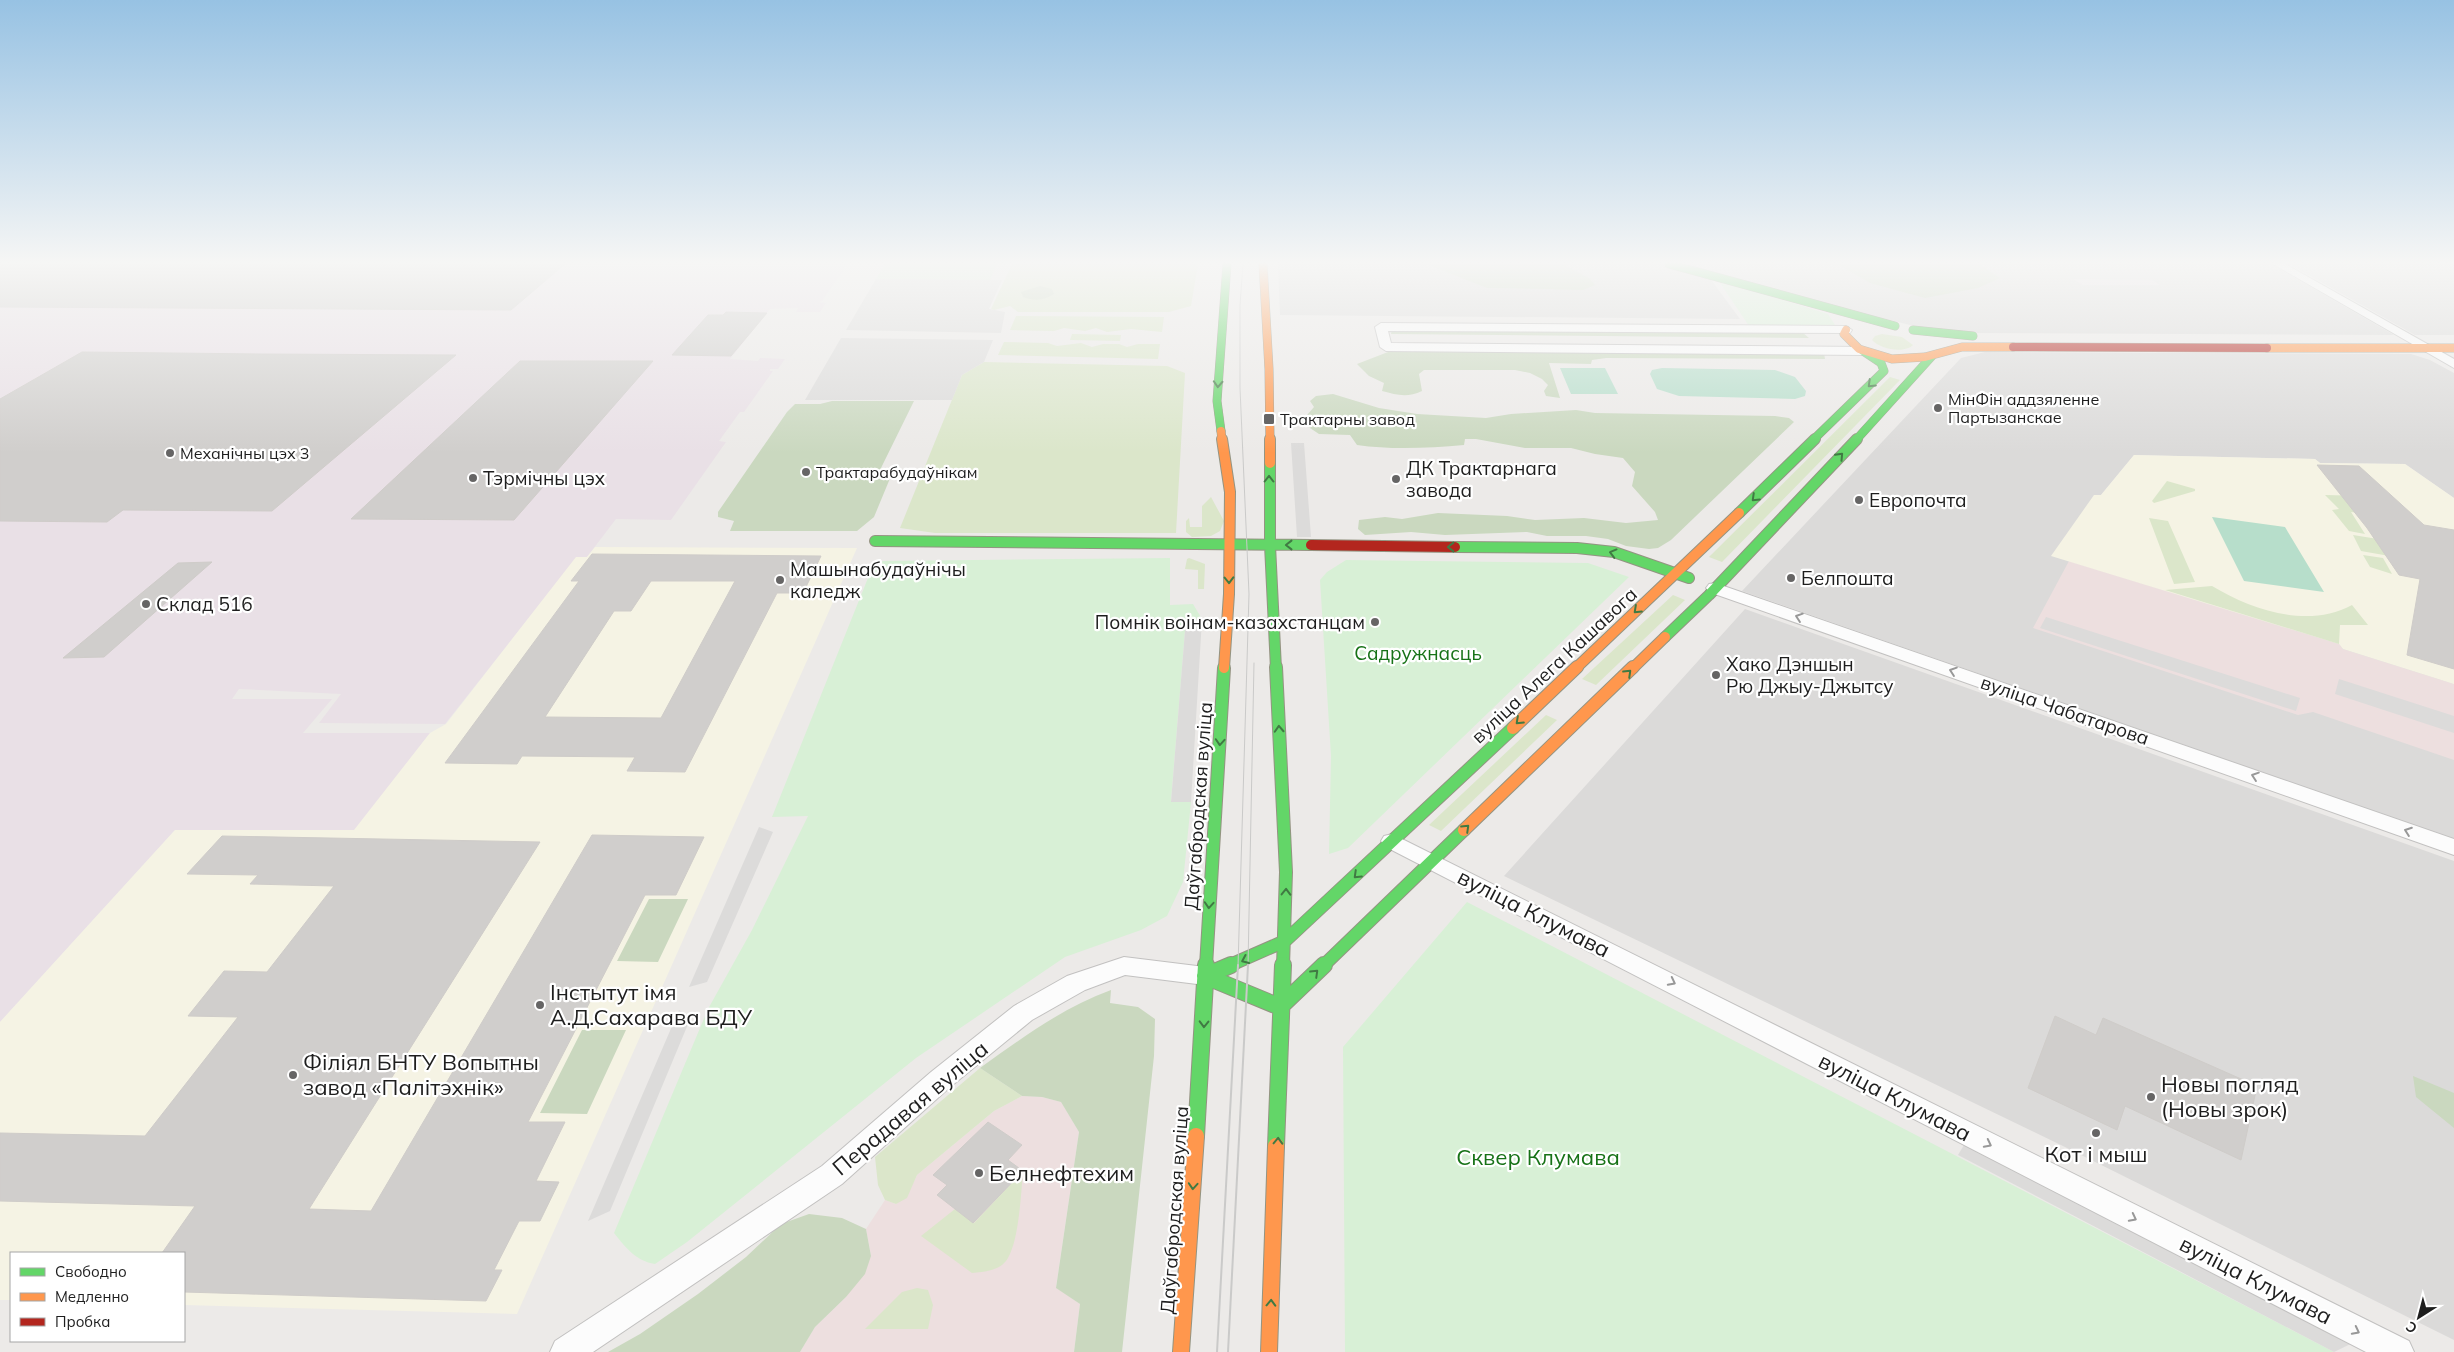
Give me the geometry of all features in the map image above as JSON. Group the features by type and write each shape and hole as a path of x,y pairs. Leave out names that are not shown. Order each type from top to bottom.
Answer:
{"main road":[{"name":"Даўгабродская вуліца","path":"1181,1352 1203,1040 1205,976 1229,594 1230,492 1217,401 1222,327"},
{"path":"1267,327 1269,369 1270,545 1286,872 1285,940 1280,1007 1282,1041 1269,1352"},
{"path":"1845,327 1845,340 1863,351 1907,359 1964,348 2454,348"},
{"path":"1846,330 1855,327"},
{"path":"1900,327 1968,336 2454,339"},
{"path":"1280,1007 1715,588 1905,388 1940,349 1936,341 1913,330"},
{"path":"2150,337 2162,347"},
{"name":"вуліца Алега Кашавога","path":"1205,976 1248,959 1285,940 1676,574 1884,371 1881,363 1863,351"},
{"name":"вуліца Чабатарова","path":"875,541 1596,549 1614,552 1715,588"},
{"path":"1554,689 1593,706"},
{"name":"Перадавая вуліца","path":"1205,976 1280,1007"}],"street":[{"path":"1381,327 1386,347 1863,351"},
{"path":"1395,327 1846,330"},
{"path":"2389,327 2454,364"},
{"name":"вуліца Чабатарова","path":"1715,588 2454,847"},
{"name":"вуліца Клумава","path":"1392,841 2398,1352"},
{"name":"Перадавая вуліца","path":"566,1352 832,1175 940,1080 1023,1012 1076,983 1124,966 1205,976"}],"shaded area":[{"path":"0,327 756,327 730,359 758,361 760,358 785,359 778,369 770,369 770,371 773,371 744,412 740,412 719,441 726,442 671,520 616,519 587,557 576,558 445,724 319,723 341,694 239,689 232,699 332,699 303,733 430,733 354,831 175,830 0,1022"},
{"path":"848,327 1002,327 1001,333 846,330"},
{"path":"1918,327 2380,327 2394,335 1965,333"},
{"path":"2401,327 2454,327 2454,335 2415,335"},
{"path":"841,338 993,340 984,362 962,375 952,400 805,400"},
{"path":"1985,352 2411,354 2430,360 2454,373 2454,498 2405,464 2320,463 2315,459 2134,455 2101,495 2339,644 2454,684 2454,839 1742,591 1961,358"},
{"path":"1291,443 1304,443 1311,537 1297,537"},
{"path":"2134,455 2315,459 2320,463 2405,464 2454,498 2454,684 2343,649 2339,644 2051,556 2094,495 2101,495"},
{"path":"595,547 857,548 517,1314 185,1305 185,1252 10,1252 10,1300 0,1300 0,1022 175,830 354,830 430,733 446,724 576,557 587,557"},
{"path":"2069,561 2339,644 2343,649 2454,684 2454,760 2313,712 2298,715 2033,628"},
{"path":"1745,609 2454,861 2454,1340 2065,1147 1504,876"},
{"path":"2046,617 2300,698 2296,711 2040,628"},
{"path":"1186,619 1202,619 1191,802 1171,802"},
{"path":"2339,679 2454,716 2454,733 2335,694"},
{"path":"759,827 773,832 707,982 689,987"},
{"path":"679,1010 691,1017 610,1211 588,1221"},
{"path":"1022,1096 1042,1097 1061,1102 1079,1132 1056,1287 1080,1304 1074,1352 800,1352 815,1327 846,1297 871,1256 866,1229 885,1200 896,1204 909,1191 917,1175 994,1111"},
{"path":"1970,1135 2367,1336 2334,1352 1958,1155"}],"green space":[{"path":"1011,327 1163,327 1162,332 1131,329 1107,332 1096,328 1085,331 1064,328 1054,331 1010,330"},
{"path":"1797,327 1836,327 1837,328"},
{"path":"1392,329 1802,332 1809,338 1391,334"},
{"path":"1072,334 1121,335 1120,341 1070,340"},
{"path":"1882,334 1902,337 1913,345 1909,348 1898,350 1886,348 1872,340 1875,336"},
{"path":"1004,342 1048,343 1057,346 1081,343 1092,347 1103,344 1119,344 1127,347 1138,344 1160,344 1158,359 998,355"},
{"path":"1388,352 1824,353 1825,359 1606,358 1592,360 1591,364 1549,363 1560,398 1546,396 1544,391 1548,385 1542,379 1530,373 1515,370 1424,370 1419,374 1422,391 1407,395 1397,395 1382,391 1384,383 1369,376 1357,364"},
{"path":"984,362 1167,366 1185,373 1176,533 935,533 900,528 962,375"},
{"path":"1560,368 1605,368 1618,394 1571,394"},
{"path":"1662,368 1775,370 1795,377 1806,391 1805,396 1795,399 1679,396 1657,389 1650,374 1652,370"},
{"path":"1890,377 1900,380 1722,562 1709,557"},
{"path":"1333,394 1379,408 1417,414 1486,418 1511,414 1576,410 1595,413 1775,416 1789,418 1794,422 1671,540 1658,548 1649,549 1626,546 1608,539 1586,536 1547,536 1527,532 1445,535 1411,532 1365,535 1358,529 1359,520 1385,517 1402,519 1438,513 1507,516 1535,520 1584,518 1626,523 1658,520 1655,512 1632,486 1635,472 1623,458 1571,448 1525,448 1476,439 1465,439 1464,445 1437,447 1397,448 1357,445 1350,435 1319,434 1301,422 1314,407 1310,401 1316,396"},
{"path":"832,401 914,401 881,468 891,476 874,517 857,531 730,531 734,521 718,517 718,512 787,412 795,404 820,404"},
{"path":"2167,481 2195,489 2195,491 2154,503 2152,501"},
{"path":"2325,495 2367,496 2391,517 2351,512 2365,534 2349,531 2332,510 2339,509"},
{"path":"1211,497 1224,521 1220,531 1211,536 1192,537 1186,532 1186,521 1189,518 1190,527 1202,527 1202,506"},
{"path":"2212,517 2285,527 2324,592 2244,581"},
{"path":"2149,518 2168,521 2195,582 2174,584"},
{"path":"2353,535 2409,544 2395,557 2361,551"},
{"path":"2363,555 2383,558 2392,574 2370,567"},
{"path":"1170,558 1170,605 1193,604 1202,619 1186,619 1171,801 1191,802 1183,882 1167,916 1141,930 1065,957 916,1058 687,1242 655,1264 637,1257 627,1249 614,1233 708,1009 752,930 808,816 772,817 874,563 884,561"},
{"path":"1187,559 1205,564 1204,589 1198,589 1198,570 1185,569"},
{"name":"Садружнасць","path":"1346,560 1588,563 1629,577 1348,848 1329,854 1331,756 1320,580 1327,572"},
{"path":"2212,586 2262,609 2280,614 2317,616 2335,612 2352,605 2368,625 2340,625 2339,644 2165,590"},
{"path":"1673,595 1685,600 1596,685 1582,679"},
{"path":"1546,715 1557,720 1441,831 1429,825"},
{"path":"649,899 688,899 658,962 617,961"},
{"name":"Сквер Клумава","path":"1467,902 2334,1352 1345,1352 1343,1047"},
{"path":"1111,990 1110,1003 1138,1007 1155,1019 1154,1056 1122,1352 1074,1352 1080,1304 1056,1288 1079,1132 1061,1102 1042,1097 1022,1096 980,1068 1059,1015"},
{"path":"582,1030 626,1030 587,1114 540,1113"},
{"path":"980,1068 1022,1096 994,1111 917,1175 907,1198 896,1204 885,1200 878,1185 875,1157"},
{"path":"2413,1076 2454,1093 2454,1128 2416,1097"},
{"path":"1023,1171 1016,1236 1008,1259 999,1267 988,1271 972,1273 921,1236 955,1209 974,1223"},
{"path":"809,1214 842,1218 866,1229 871,1256 865,1274 846,1297 815,1327 800,1352 608,1352 640,1334 698,1294 746,1257 781,1224"},
{"path":"917,1288 928,1290 933,1305 928,1329 865,1329 902,1292"}],"building":[{"path":"697,327 755,327 731,356 672,355"},
{"name":"Механічны цэх 3","path":"82,352 456,355 272,511 123,510 107,522 0,521 0,399"},
{"name":"Тэрмічны цэх","path":"520,361 653,361 514,520 351,519"},
{"path":"2317,465 2359,466 2424,525 2454,530 2454,669 2407,655 2420,579 2399,575 2367,528"},
{"name":"Машынабудаўнічы каледж","path":"592,554 821,556 803,593 777,593 685,772 627,771 635,757 522,756 517,764 445,763 579,581 571,581","holes":["651,581 735,581 661,718 545,717 614,611 631,611"]},
{"name":"Склад 516","path":"212,562 104,657 63,658 178,563"},
{"name":"Філіял БНТУ Вопытны завод «Палітэхнік»","path":"592,835 704,837 676,895 645,895 528,1122 565,1122 536,1181 559,1182 540,1221 519,1221 494,1270 502,1270 486,1301 185,1292 185,1252 163,1252 195,1206 0,1201 0,1133 145,1136 238,1017 188,1016 224,971 267,972 334,886 250,884 258,875 187,874 222,836 540,842 309,1209 371,1211"},
{"name":"Новы погляд (Новы зрок)","path":"2055,1016 2096,1035 2103,1018 2257,1086 2241,1160 2125,1106 2117,1130 2028,1088"},
{"name":"Белнефтехим","path":"988,1122 1022,1145 1008,1160 1023,1171 973,1223 937,1195 947,1185 933,1175"}],"tram line":[{"path":"1238,966 1249,594 1240,388 1240,327"},
{"path":"1248,966 1254,663"},
{"path":"1217,1352 1238,965"},
{"path":"1228,1352 1248,965"}],"traffic: fast":[{"path":"1221,431 1217,401 1222,327"},
{"path":"1913,330 1973,336"},
{"path":"1739,513 1884,371 1881,363 1863,351"},
{"path":"1665,637 1709,595 1905,388 1932,356"},
{"path":"1270,463 1270,545 1286,872 1276,1146"},
{"path":"875,541 1311,545"},
{"path":"1455,547 1577,548 1614,552 1689,578"},
{"path":"1196,1136 1224,668"},
{"path":"1205,976 1285,941 1513,728"},
{"path":"1205,976 1280,1007 1464,830"}],"traffic: slow":[{"path":"1267,327 1270,463"},
{"path":"1846,330 1844,334 1859,349 1869,354 1892,359 1925,357 1962,347 2013,347"},
{"path":"2267,348 2454,348"},
{"path":"1221,431 1230,492 1229,594 1224,668"},
{"path":"1513,728 1739,513"},
{"path":"1464,830 1665,637"},
{"path":"1181,1352 1196,1136"},
{"path":"1269,1352 1276,1146"}],"traffic: jam":[{"path":"2013,347 2267,348"},
{"path":"1311,545 1455,547"}],"place":[{"name":"МінФін аддзяленне Партызанскае","path":"1938,408"},
{"name":"Трактарны завод","path":"1269,419"},
{"name":"Механічны цэх 3","path":"170,453"},
{"name":"Трактарабудаўнікам","path":"806,472"},
{"name":"Тэрмічны цэх","path":"473,478"},
{"name":"ДК Трактарнага завода","path":"1396,479"},
{"name":"Европочта","path":"1859,500"},
{"name":"Белпошта","path":"1791,578"},
{"name":"Машынабудаўнічы каледж","path":"780,580"},
{"name":"Склад 516","path":"146,604"},
{"name":"Помнік воінам-казахстанцам","path":"1375,622"},
{"name":"Хако Дэншын Рю Джыу-Джытсу","path":"1716,675"},
{"name":"Інстытут імя А.Д.Сахарава БДУ","path":"540,1005"},
{"name":"Філіял БНТУ Вопытны завод «Палітэхнік»","path":"293,1075"},
{"name":"Новы погляд (Новы зрок)","path":"2151,1097"},
{"name":"Кот і мыш","path":"2096,1133"},
{"name":"Белнефтехим","path":"979,1173"}]}
